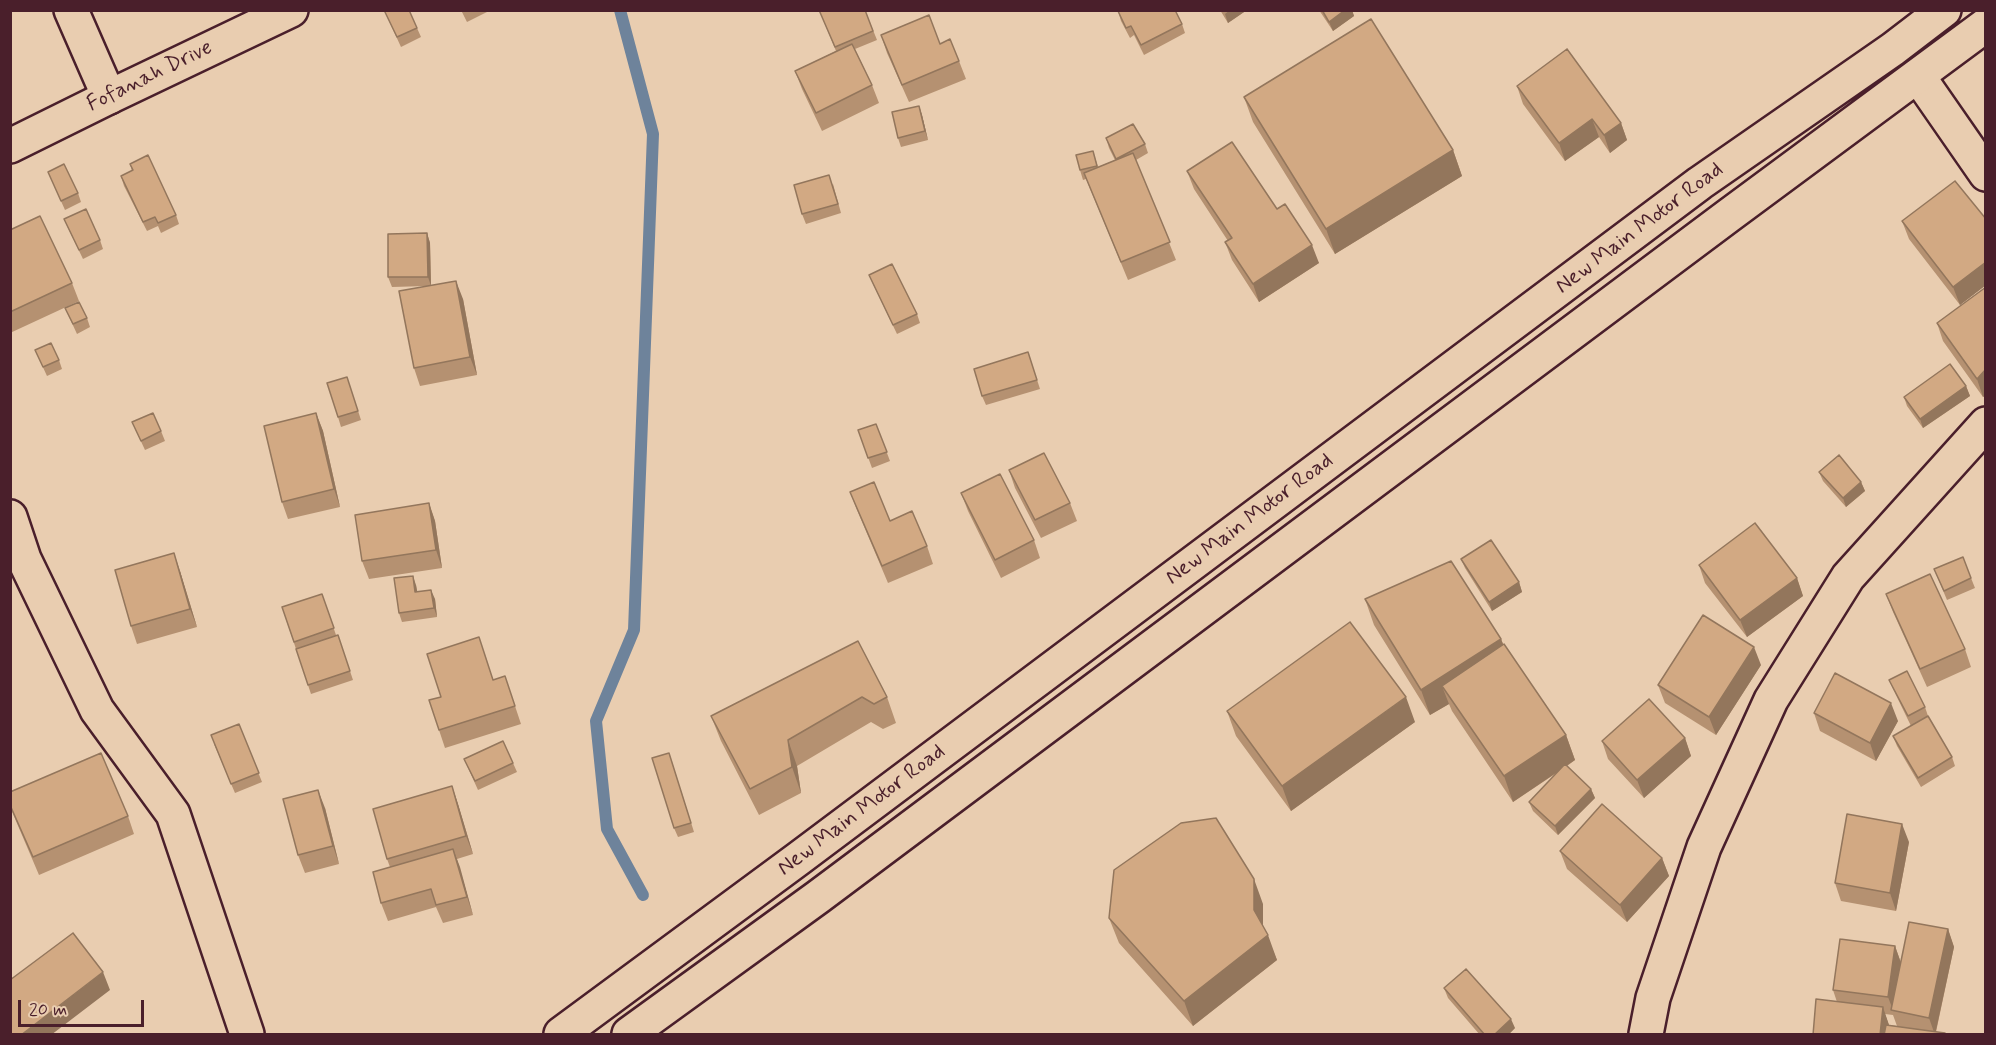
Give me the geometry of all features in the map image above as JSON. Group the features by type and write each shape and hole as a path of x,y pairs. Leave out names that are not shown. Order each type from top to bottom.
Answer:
{"main road":[{"path":"71,10 109,97"},
{"name":"Fofanah Drive","path":"10,146 291,10"},
{"name":"New Main Motor Road","path":"561,1035 1700,183 1893,49 1944,10"},
{"name":"New Main Motor Road","path":"629,1035 818,897 1986,25"},
{"path":"1918,76 1986,174"},
{"path":"1646,1035 1653,998 1704,847 1771,700 1848,577 1986,424"},
{"path":"10,518 24,559 97,710 173,814 247,1035"}],"building":[{"path":"384,10 409,10 417,28 397,37"},
{"path":"819,10 865,10 873,31 835,47"},
{"path":"1175,10 1182,24 1141,45 1131,26 1126,28 1118,11"},
{"path":"1322,10 1345,10 1329,22"},
{"path":"929,15 940,44 950,39 959,61 902,85 881,35"},
{"path":"1371,19 1453,150 1326,229 1244,97"},
{"path":"852,44 872,85 816,113 795,71"},
{"path":"1567,49 1621,123 1604,135 1592,119 1559,143 1517,86"},
{"path":"919,106 925,131 898,138 892,112"},
{"path":"1133,124 1145,144 1116,159 1106,138"},
{"path":"1232,142 1277,209 1285,204 1312,245 1253,284 1225,242 1232,238 1187,171"},
{"path":"1093,151 1097,166 1080,170 1076,155"},
{"path":"1133,153 1170,242 1121,262 1084,173"},
{"path":"148,155 176,215 158,223 155,217 143,222 121,176 133,170 130,164"},
{"path":"64,164 78,193 61,201 48,172"},
{"path":"829,175 838,204 802,214 794,185"},
{"path":"1955,181 1986,219 1986,262 1953,287 1902,221"},
{"path":"86,209 100,240 79,250 64,219"},
{"path":"40,216 72,283 10,312 10,230"},
{"path":"427,233 428,277 388,277 388,234"},
{"path":"892,264 917,314 893,325 869,275"},
{"path":"456,281 470,357 414,368 399,291"},
{"path":"1986,287 1986,369 1977,379 1937,323"},
{"path":"79,302 87,318 73,324 65,308"},
{"path":"51,343 59,360 43,367 35,350"},
{"path":"1028,352 1037,380 982,396 974,369"},
{"path":"1950,364 1966,386 1920,419 1904,397"},
{"path":"347,377 358,411 338,417 327,383"},
{"path":"153,413 161,431 141,441 132,422"},
{"path":"316,413 334,489 282,502 264,426"},
{"path":"876,424 887,452 868,458 858,430"},
{"path":"1044,453 1070,503 1035,520 1009,470"},
{"path":"1839,455 1861,482 1843,498 1819,472"},
{"path":"1000,474 1034,540 995,560 961,493"},
{"path":"874,482 890,521 912,511 927,546 882,566 850,492"},
{"path":"429,503 436,550 362,561 355,515"},
{"path":"1755,523 1797,578 1740,620 1699,565"},
{"path":"1491,540 1519,582 1489,602 1461,559"},
{"path":"174,553 190,609 131,626 115,570"},
{"path":"1963,557 1971,578 1944,591 1934,569"},
{"path":"1451,561 1501,639 1421,690 1365,599"},
{"path":"1930,574 1965,649 1920,669 1886,594"},
{"path":"413,576 415,592 431,590 434,608 399,613 394,578"},
{"path":"322,594 334,628 294,642 282,607"},
{"path":"1703,615 1754,647 1709,717 1658,685"},
{"path":"1350,622 1406,697 1282,786 1227,711"},
{"path":"338,635 350,671 308,685 296,649"},
{"path":"479,637 493,680 505,676 515,706 439,730 429,700 441,697 427,654"},
{"path":"858,641 887,697 874,704 862,697 788,740 792,767 750,789 711,716"},
{"path":"1504,644 1566,735 1504,776 1442,686"},
{"path":"1907,671 1925,707 1908,716 1889,680"},
{"path":"1835,673 1891,703 1870,743 1814,713"},
{"path":"1649,699 1685,738 1637,780 1602,741"},
{"path":"1928,716 1952,757 1918,778 1893,736"},
{"path":"239,724 259,773 231,784 211,735"},
{"path":"503,741 513,763 475,781 464,759"},
{"path":"101,753 128,816 33,857 10,805 10,792"},
{"path":"669,753 691,823 674,828 652,758"},
{"path":"1565,764 1591,789 1555,826 1529,802"},
{"path":"452,786 466,836 387,859 373,809"},
{"path":"318,790 333,846 298,855 283,799"},
{"path":"1602,804 1662,858 1620,905 1560,851"},
{"path":"1847,814 1902,824 1890,893 1835,883"},
{"path":"1216,818 1254,879 1254,910 1268,935 1184,1001 1109,918 1114,870 1181,823"},
{"path":"453,849 467,897 436,905 431,889 381,903 373,872"},
{"path":"1909,922 1948,929 1929,1018 1891,1010"},
{"path":"73,933 103,972 21,1035 10,1035 10,980"},
{"path":"1840,939 1895,946 1888,997 1833,990"},
{"path":"1466,969 1511,1019 1494,1035 1485,1035 1444,988"},
{"path":"1816,999 1883,1007 1880,1035 1813,1035"},
{"path":"1886,1025 1945,1033 1945,1035 1884,1035"}],"waterway":[{"path":"620,10 653,134 634,630 596,721 607,829 643,895"}]}
